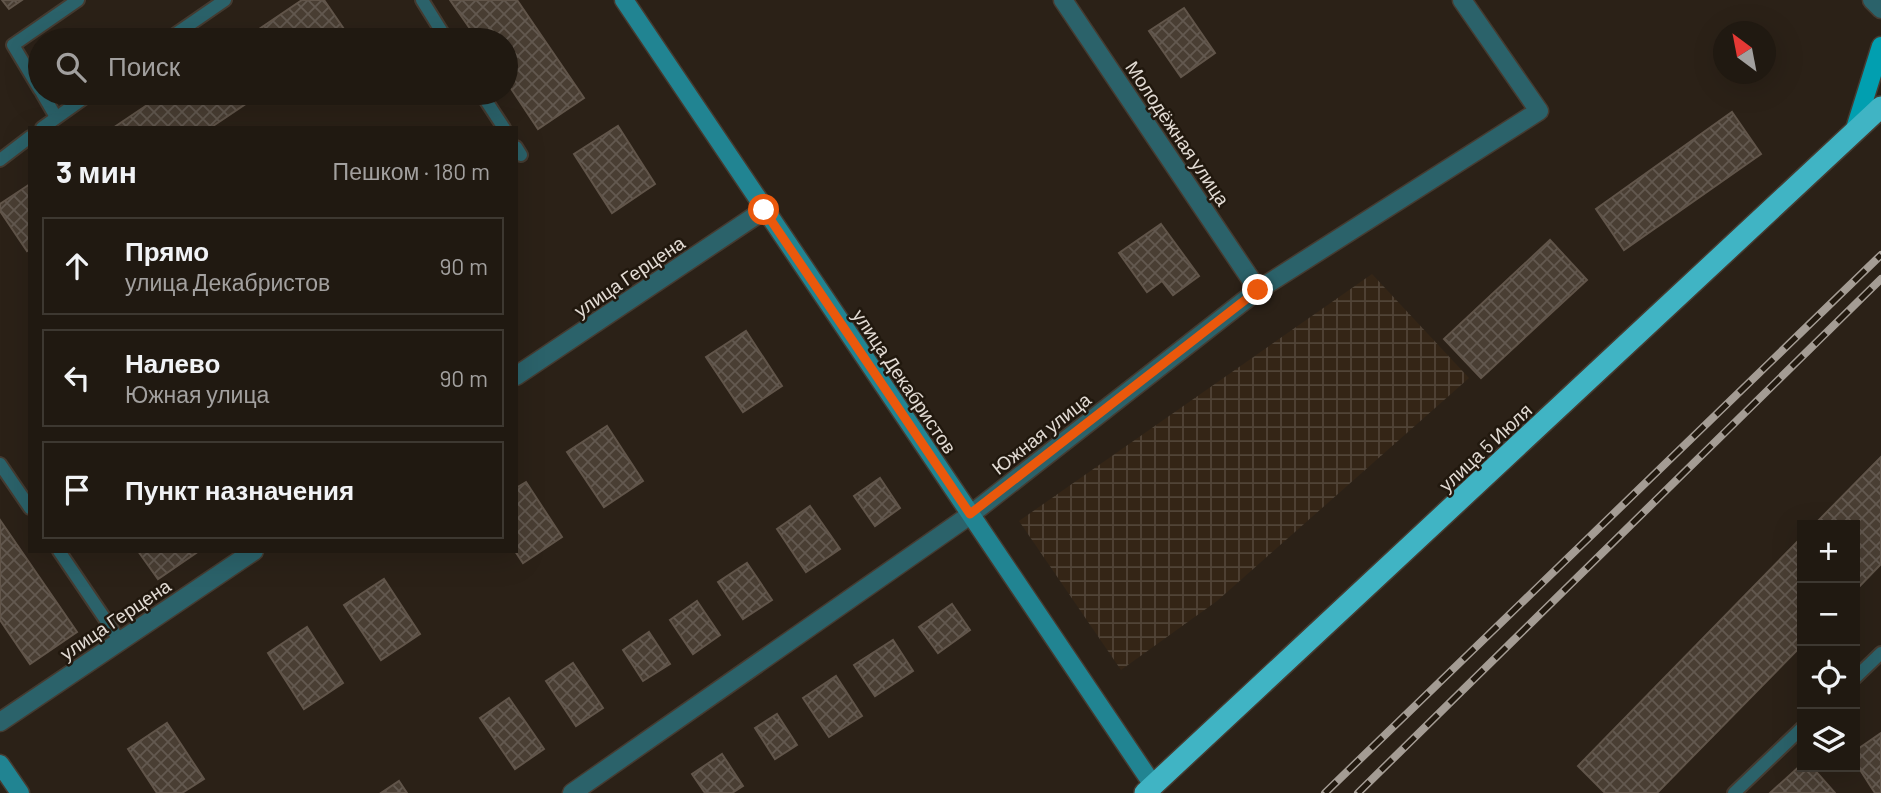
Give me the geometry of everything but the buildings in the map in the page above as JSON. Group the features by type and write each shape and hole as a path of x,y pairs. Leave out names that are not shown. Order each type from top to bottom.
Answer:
{"highway":[{"name":"улица 5 Июля","path":"1149,789 1881,107"}],"main road":[{"name":"улица Декабристов","path":"624,0 970,514 1149,789"},
{"path":"1854,132 1881,46"},
{"path":"0,764 20,793"}],"street":[{"name":"Молодёжная улица","path":"1063,0 1258,290"},
{"name":"Южная улица","path":"572,793 970,514 1258,290 1539,111 1462,0"},
{"path":"1872,0 1881,9"},
{"name":"улица Герцена","path":"518,375 764,210"},
{"name":"улица Герцена","path":"0,722 251,553"}],"lane":[{"path":"38,28 78,0"},
{"path":"184,28 225,0"},
{"path":"422,0 440,28"},
{"path":"28,35 13,45 28,70"},
{"path":"49,105 56,117"},
{"path":"44,126 74,105"},
{"path":"489,105 503,126"},
{"path":"0,160 28,139"},
{"path":"0,464 28,505"},
{"path":"60,553 120,641"},
{"path":"1860,673 1881,653"},
{"path":"1734,793 1797,733"}],"shaded area":[{"path":"1372,274 1469,378 1217,601 1121,670 1019,521"}],"railway":[{"path":"1325,793 1881,255"},
{"path":"1358,793 1881,279"}],"route":[{"path":"764,210 970,514 1258,290"}]}
